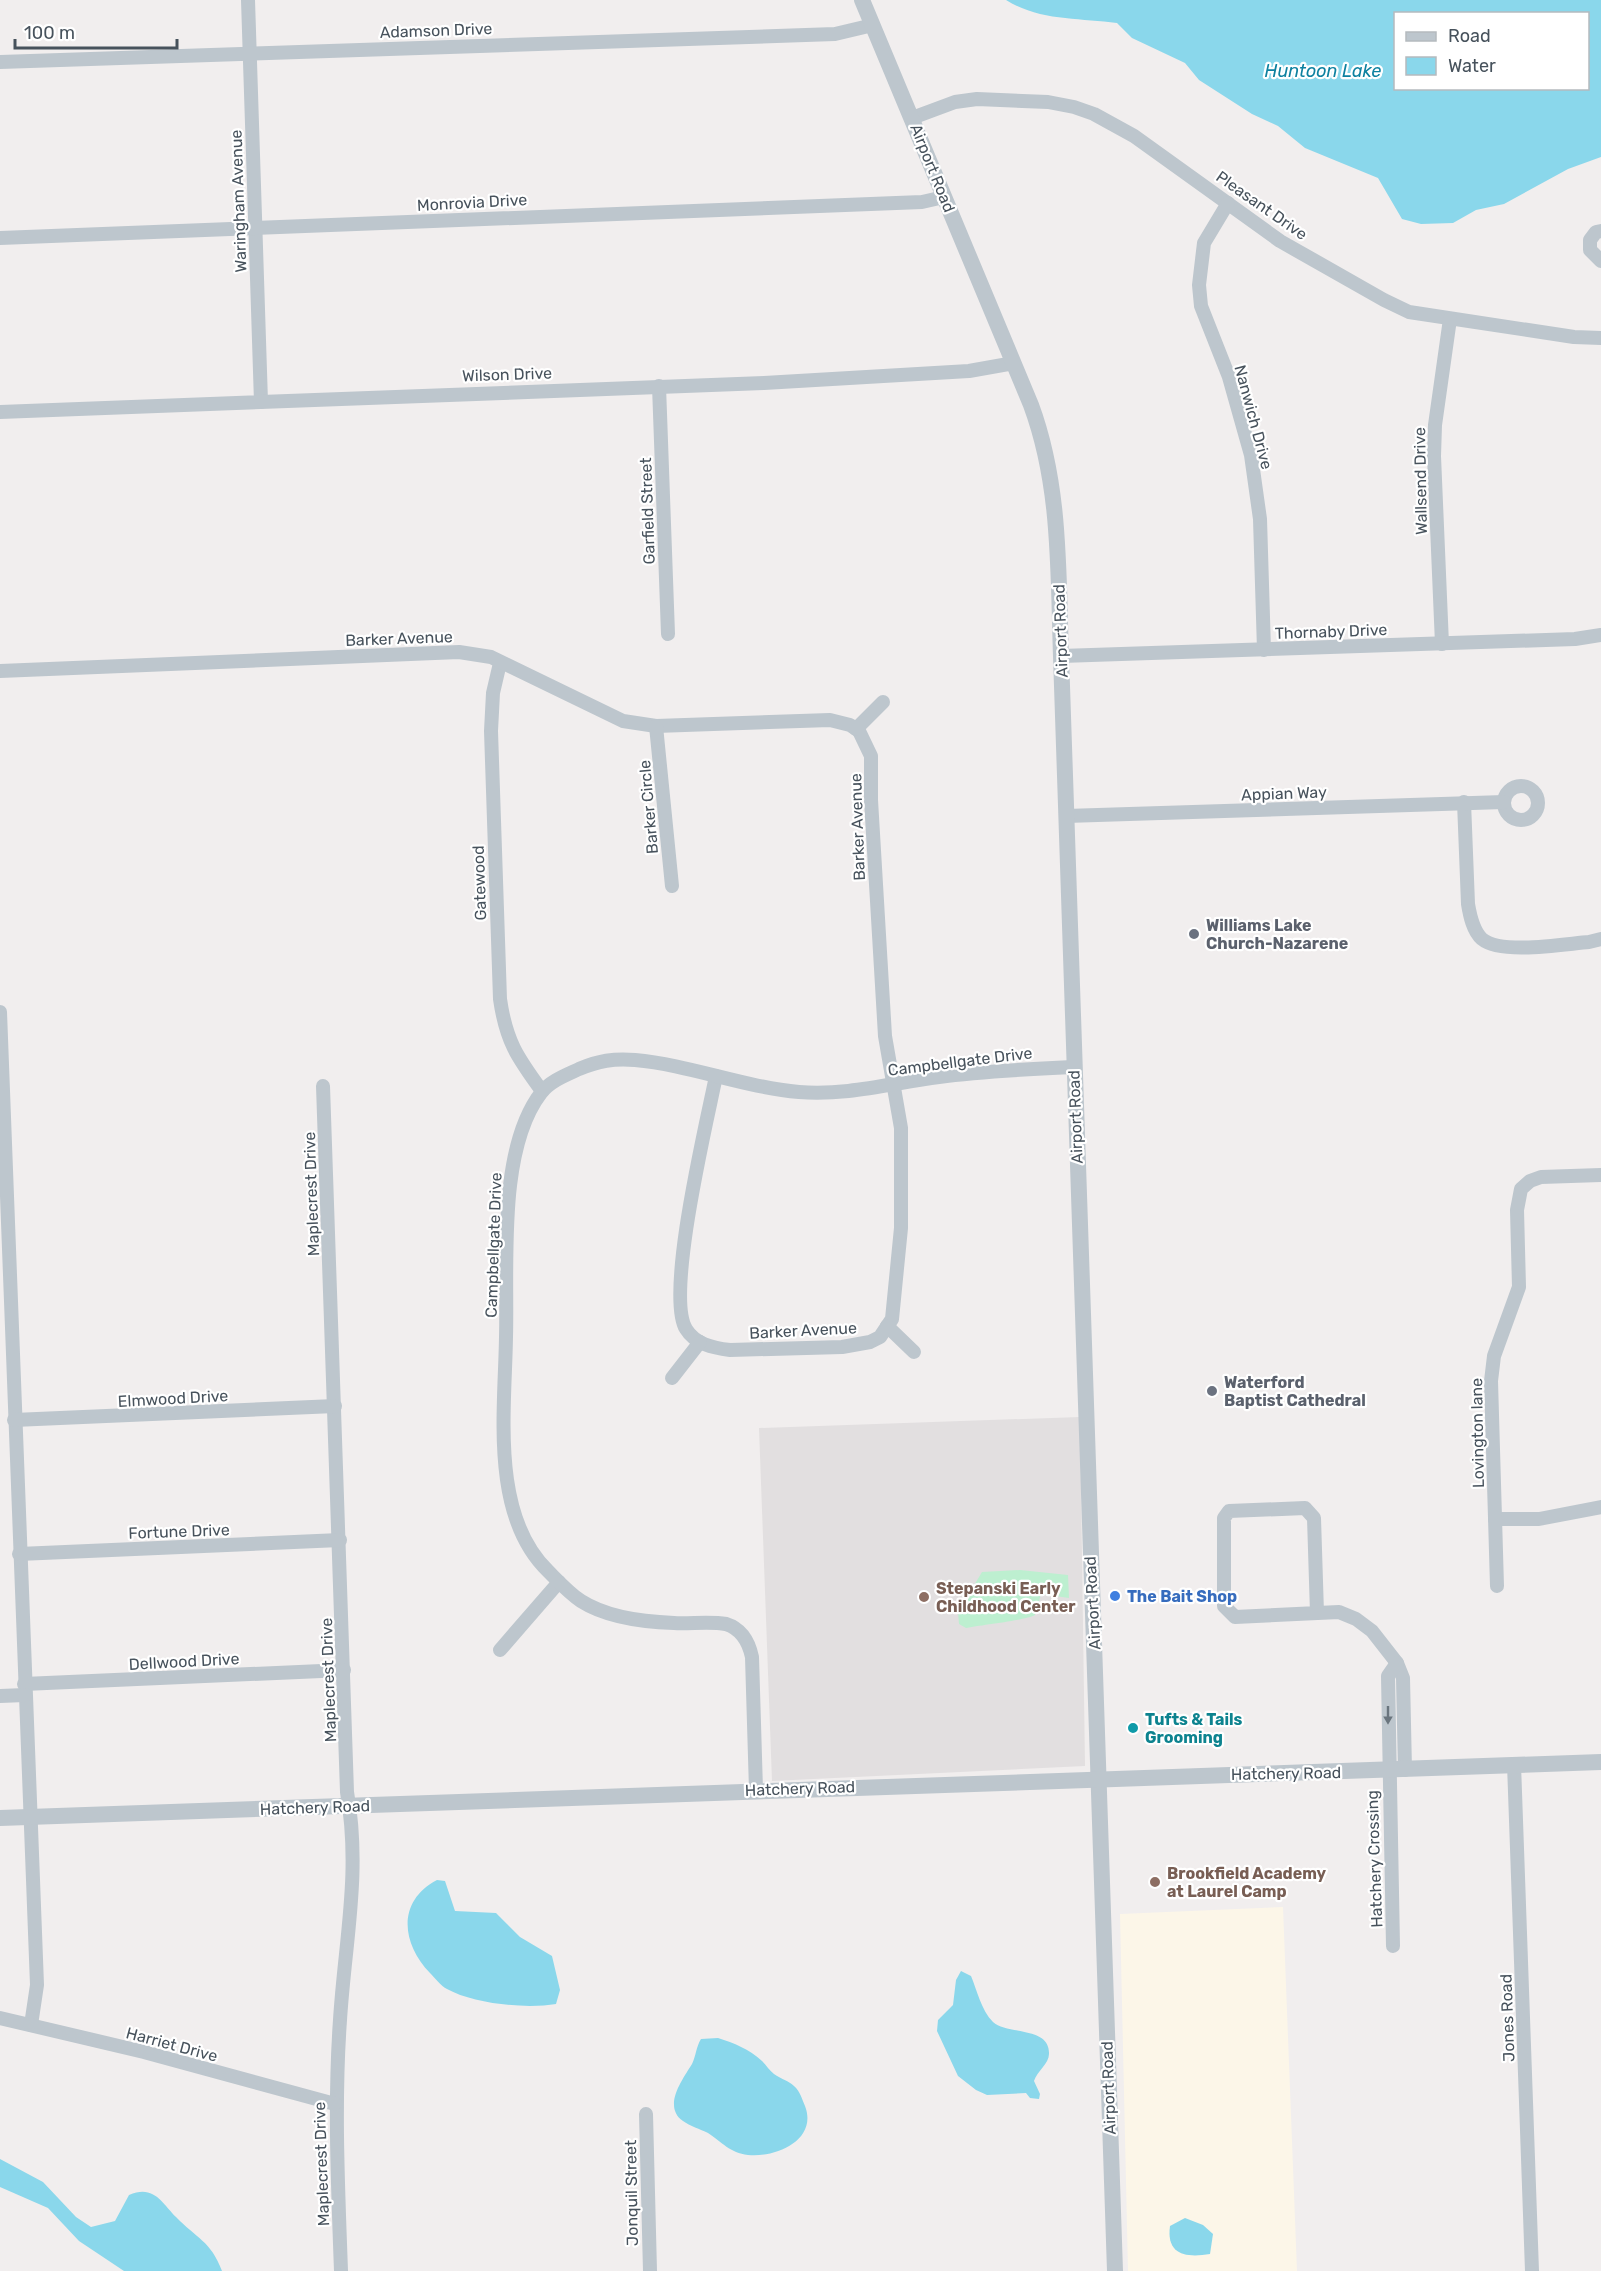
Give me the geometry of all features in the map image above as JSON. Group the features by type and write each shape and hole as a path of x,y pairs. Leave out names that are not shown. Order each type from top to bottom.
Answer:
{"street":[{"name":"Waringham Avenue","path":"248,0 261,402"},
{"name":"Airport Road","path":"862,0 1014,363 1042,435 1051,477 1061,656 1115,2271"},
{"name":"Adamson Drive","path":"0,62 835,34 873,25"},
{"name":"Pleasant Drive","path":"912,118 955,102 977,99 1048,102 1074,107 1094,114 1127,132 1280,241 1383,300 1409,312 1575,337 1601,338"},
{"name":"Monrovia Drive","path":"0,238 922,202 944,197"},
{"name":"Nanwich Drive","path":"1228,203 1204,243 1200,261 1201,306 1229,377 1251,455 1260,519 1264,650"},
{"path":"1601,231 1596,232 1590,240 1590,250 1601,261"},
{"name":"Wallsend Drive","path":"1442,644 1434,456 1435,425 1450,319"},
{"name":"Wilson Drive","path":"0,412 659,386 969,371 1014,363"},
{"name":"Garfield Street","path":"659,386 668,634"},
{"name":"Thornaby Drive","path":"1061,656 1575,639 1601,635"},
{"name":"Barker Avenue","path":"0,671 459,652 491,657 623,721 657,726 830,720 850,725 856,729 871,756 885,1036 901,1128 900,1228 892,1319 880,1337 870,1342 842,1347 729,1350 712,1348 700,1342"},
{"name":"Gatewood","path":"500,663 493,693 491,730 500,999 504,1028 517,1058 542,1091"},
{"path":"856,729 883,702"},
{"name":"Barker Circle","path":"657,726 672,886"},
{"path":"1464,802 1468,904 1471,920 1481,938 1496,946 1589,942 1601,939"},
{"name":"Appian Way","path":"1066,816 1504,802"},
{"path":"0,1012 4,1269 14,1420 7,1441 19,1554 37,1986 31,2025"},
{"name":"Campbellgate Drive","path":"756,1790 752,1658 749,1643 740,1632 726,1624 671,1623 609,1612 583,1602 559,1582 535,1556 515,1518 508,1488 506,1453 511,1173 522,1126 542,1091 561,1077 597,1062 612,1059 669,1065 800,1092 838,1093 950,1076 1074,1067"},
{"path":"672,1378 700,1342 686,1329 681,1314 681,1295 689,1209 716,1076"},
{"name":"Maplecrest Drive","path":"323,1086 344,1670 355,1869 340,2017 335,2104 341,2271"},
{"name":"Lovington lane","path":"1497,1586 1491,1381 1494,1356 1519,1287 1517,1210 1521,1189 1530,1181 1542,1177 1601,1175"},
{"path":"887,1326 914,1352"},
{"name":"Elmwood Drive","path":"14,1420 335,1406"},
{"path":"1495,1519 1539,1519 1601,1507"},
{"path":"1317,1613 1314,1518 1305,1508 1229,1510 1224,1518 1224,1606 1235,1617 1339,1612 1356,1619 1372,1631 1397,1663 1403,1678 1405,1770"},
{"name":"Fortune Drive","path":"19,1554 340,1540"},
{"path":"500,1650 559,1582"},
{"name":"Hatchery Crossing","path":"1393,1946 1388,1676 1397,1663"},
{"name":"Dellwood Drive","path":"0,1696 25,1690 344,1670"},
{"name":"Hatchery Road","path":"0,1818 1601,1762"},
{"name":"Jones Road","path":"1514,1764 1532,2271"},
{"name":"Harriet Drive","path":"0,2018 335,2104"},
{"name":"Jonquil Street","path":"646,2114 647,2244 650,2271"}],"shaded area":[{"name":"Stepanski Early Childhood Center","path":"1080,1417 1085,1766 772,1781 759,1428"},
{"path":"1283,1907 1297,2271 1128,2271 1120,1914"}],"green space":[{"path":"1020,1570 1068,1575 1069,1598 1041,1594 1035,1615 1030,1617 966,1628 959,1624 958,1612 982,1572"}],"water":[{"name":"Huntoon Lake","path":"1006,0 1601,0 1601,157 1568,169 1504,204 1476,210 1453,223 1421,224 1402,219 1378,178 1305,148 1278,126 1252,114 1199,80 1185,63 1132,38 1117,23 1060,18 1032,12"},
{"path":"437,1880 445,1881 455,1911 496,1913 520,1937 552,1956 560,1990 556,2004 530,2006 485,2002 458,1994 438,1982 413,1949 408,1923 415,1899"},
{"path":"961,1971 971,1976 982,2006 993,2022 1008,2029 1035,2035 1043,2039 1047,2045 1048,2058 1034,2081 1040,2094 1039,2099 1030,2098 1026,2093 987,2095 976,2090 958,2076 937,2031 938,2020 953,2005 956,1980"},
{"path":"718,2038 752,2053 774,2074 798,2090 805,2106 806,2128 792,2144 771,2153 742,2154 731,2150 708,2133 686,2123 677,2115 674,2108 676,2092 692,2064 699,2042 701,2039"},
{"path":"0,2159 43,2182 76,2217 91,2227 115,2221 129,2195 138,2192 151,2193 208,2246 222,2271 124,2271 79,2241 48,2208 0,2187"},
{"path":"1185,2218 1203,2225 1213,2234 1210,2254 1186,2255 1175,2249 1171,2243 1170,2226"}],"place":[{"name":"Williams Lake Church-Nazarene","path":"1194,934"},
{"name":"Waterford Baptist Cathedral","path":"1212,1391"},
{"name":"The Bait Shop","path":"1115,1596"},
{"name":"Stepanski Early Childhood Center","path":"924,1597"},
{"name":"Tufts & Tails Grooming","path":"1133,1728"},
{"name":"Brookfield Academy at Laurel Camp","path":"1155,1882"}]}
